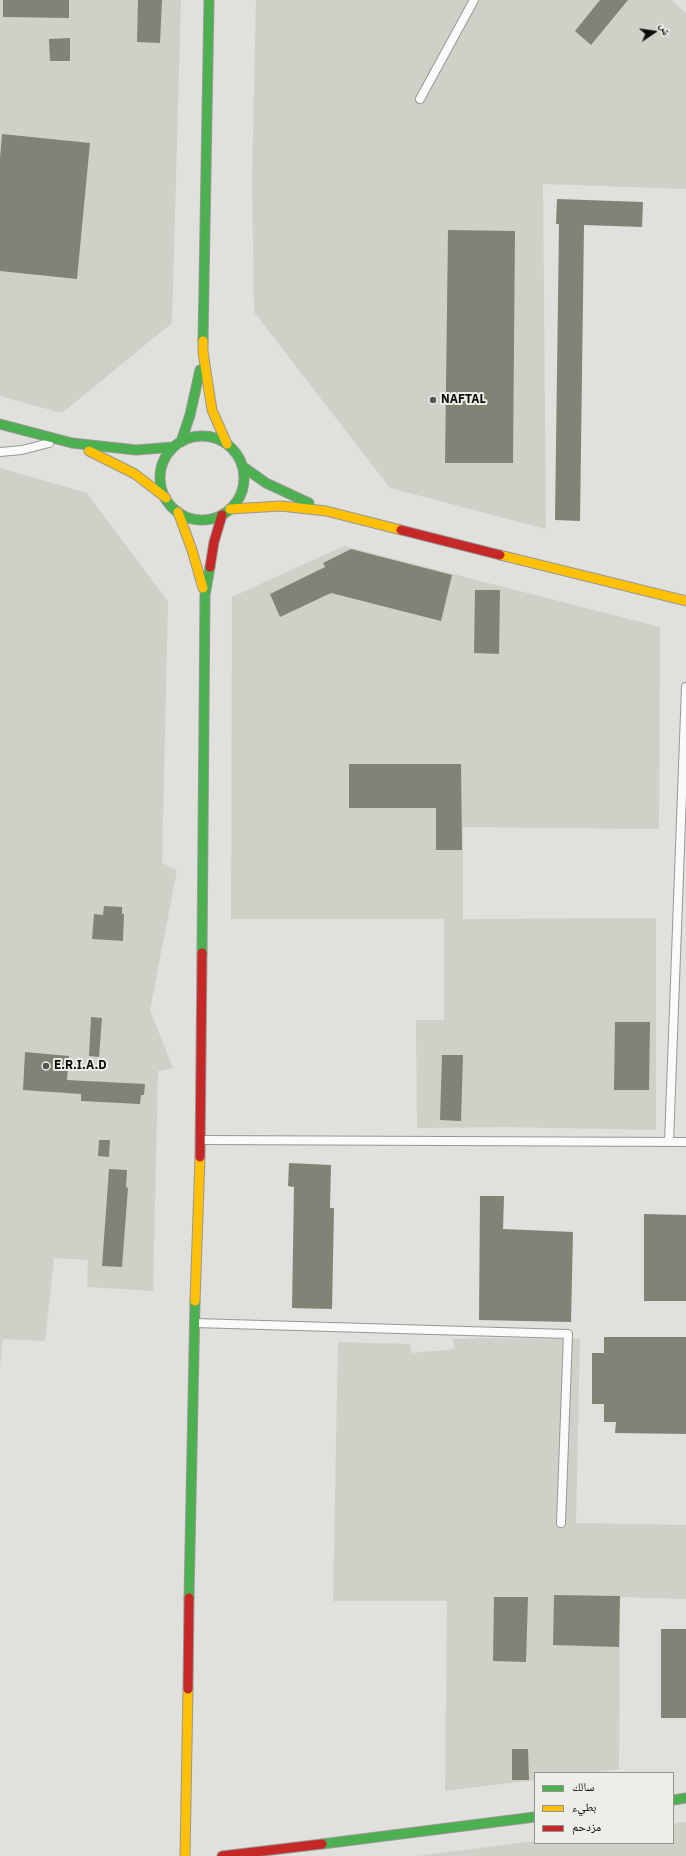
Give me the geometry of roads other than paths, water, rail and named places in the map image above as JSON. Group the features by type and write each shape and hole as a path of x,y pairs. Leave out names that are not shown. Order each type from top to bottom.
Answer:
{"street":[{"path":"166,498 160,480 161,471 168,453 178,444 194,402 203,352 209,0"},
{"path":"185,1856 194,1323 201,1140 205,595 214,542 226,512 236,503 244,485 242,466 239,458 227,444 212,410 203,352"},
{"path":"0,424 72,443 129,450 178,444 199,436 218,439 227,444"},
{"path":"72,443 135,474 166,498 178,512 186,517 204,520 226,512 255,506 281,506 326,511 686,600"},
{"path":"242,466 279,490 326,511"},
{"path":"178,512 192,550 205,595"},
{"path":"674,1800 686,1798"},
{"path":"222,1856 534,1817"}],"lane":[{"path":"420,99 474,0"},
{"path":"0,452 22,450 59,440"},
{"path":"669,1142 686,687"},
{"path":"201,1140 686,1142"},
{"path":"194,1323 568,1334 561,1523"}],"place":[{"name":"NAFTAL","path":"433,400"},
{"name":"E.R.I.A.D","path":"46,1066"}]}
